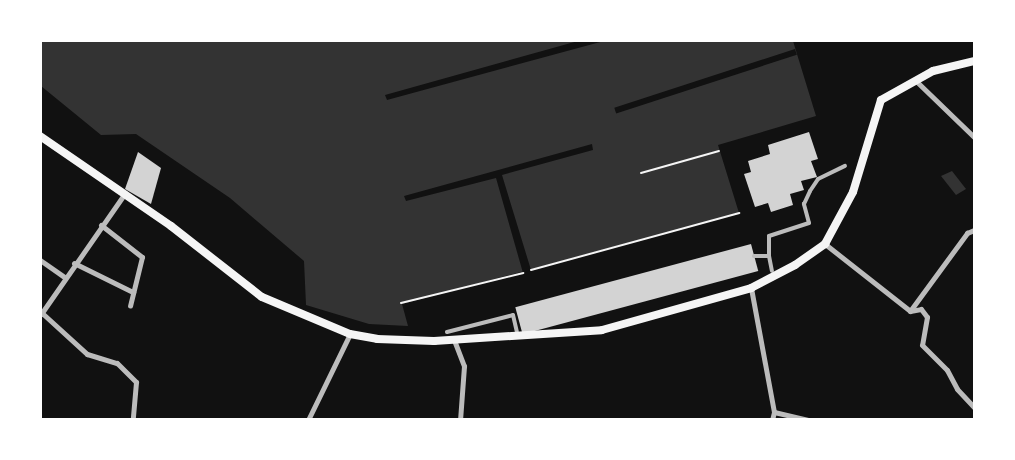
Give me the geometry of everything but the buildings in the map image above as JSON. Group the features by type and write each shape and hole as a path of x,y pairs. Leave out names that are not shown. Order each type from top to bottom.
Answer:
{"main road":[{"path":"40,136 123,196 171,226 262,297 350,334 377,339 454,340 608,329 751,288 795,265 825,244 853,192 881,100 914,79 959,62 975,61"}],"street":[{"path":"914,79 975,137"},
{"path":"772,271 769,236 809,223 804,204 810,191 818,179 845,166"},
{"path":"123,196 74,263 41,314 87,354 117,363 136,382 133,418"},
{"path":"101,225 142,257 130,306"},
{"path":"910,310 967,232 975,230"},
{"path":"825,244 910,310 921,309 927,317 922,345 947,370 957,389 975,407"},
{"path":"754,256 769,256"},
{"path":"40,260 64,278"},
{"path":"74,263 133,292"},
{"path":"751,288 774,412 772,420"},
{"path":"447,332 513,315 518,332"},
{"path":"308,420 350,334"},
{"path":"454,340 464,366 460,420"},
{"path":"774,412 810,420"}],"path":[{"path":"641,173 719,151"},
{"path":"531,270 739,213"},
{"path":"401,303 524,273"}],"shaded area":[{"path":"40,41 793,41 816,116 718,145 739,213 402,304 408,326 369,324 306,305 304,261 230,198 136,134 101,135 41,86"},
{"path":"952,171 966,189 956,195 941,176"}],"pier":[{"path":"578,41 604,41 387,100 385,95"},
{"path":"795,49 797,55 616,113 614,108"},
{"path":"592,144 593,150 502,175 531,270 523,273 496,178 406,201 404,196"}]}
